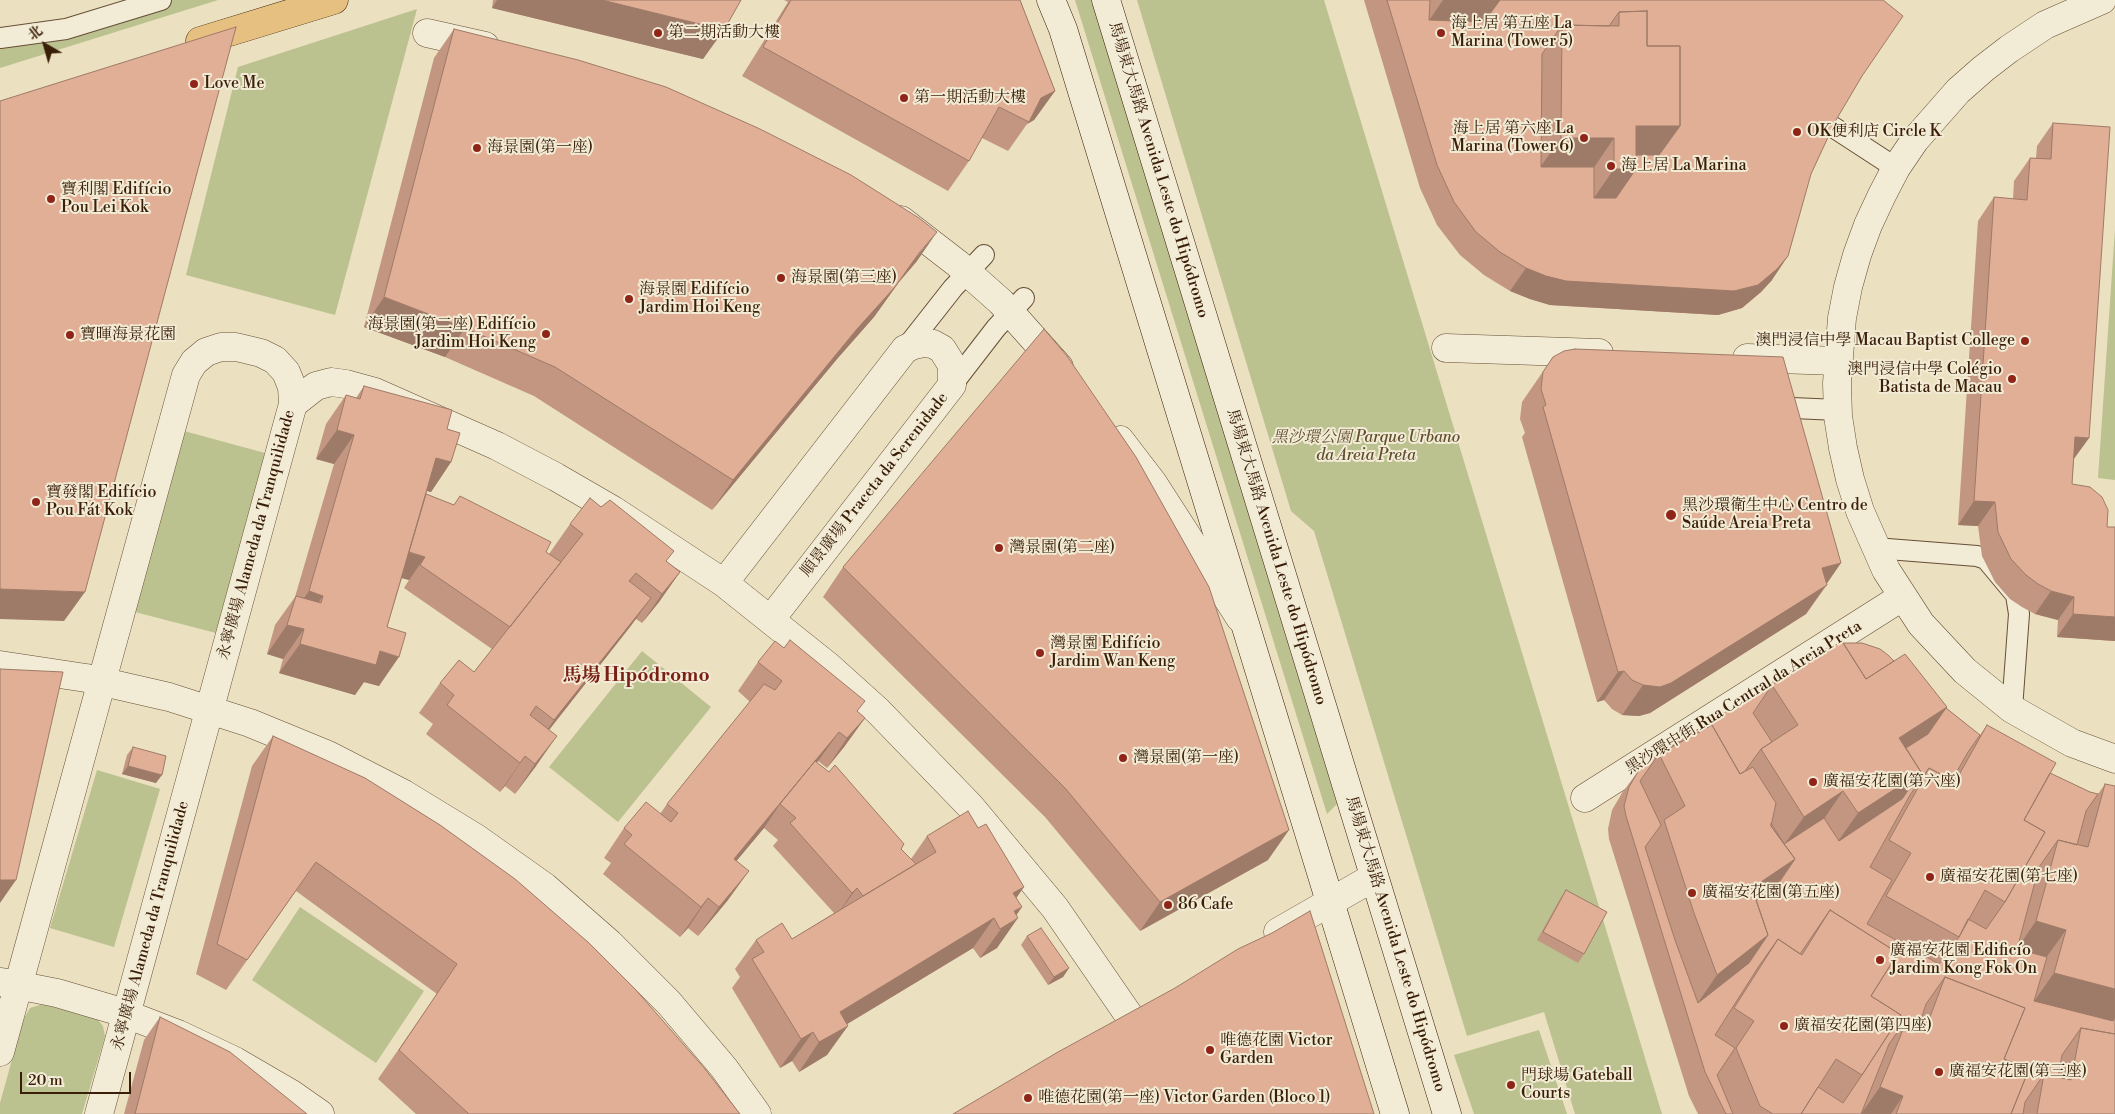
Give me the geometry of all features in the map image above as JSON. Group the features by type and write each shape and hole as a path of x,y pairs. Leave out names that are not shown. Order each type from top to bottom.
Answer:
{"main road":[{"path":"174,50 334,0"}],"street":[{"path":"1051,0 1064,28 1395,1114"},
{"name":"馬場東大馬路 Avenida Leste do Hipódromo","path":"1106,0 1447,1114"},
{"path":"2102,0 2044,25 1983,69 1936,114 1896,168 1868,225 1848,287 1843,310 1838,362 1838,410 1850,479 1875,548 1902,597 1942,649 1983,687 2012,709 2072,743 2115,759"},
{"path":"427,34 505,50"},
{"path":"881,205 977,270 1018,305 1074,383"},
{"name":"順景廣場 Praceta da Serenidade","path":"771,619 952,385 952,365 942,349 933,344 923,343 905,349"},
{"name":"永寧廣場 Alameda da Tranquilidade","path":"0,1052 9,984 101,682 186,375 194,362 206,352 221,347 236,347 261,353 275,360 286,372 292,387 293,404 99,1114"},
{"path":"1446,348 1622,354"},
{"path":"724,583 905,349"},
{"path":"1720,358 1838,362"},
{"path":"293,404 316,386 331,382 375,392 470,434 556,477 629,520 724,583 828,666 878,711 970,806 1055,908 1130,1018"},
{"path":"1105,421 1153,483 1247,631"},
{"name":"黑沙環中街 Rua Central da Areia Preta","path":"1585,798 1699,738 1902,597"},
{"path":"0,665 101,682 169,697 210,710 250,723 328,755 404,794 476,838 545,887 609,943 669,1003 724,1068 757,1114"},
{"path":"1256,945 1374,877"},
{"path":"9,984 57,993 126,1014 178,1034 235,1061 290,1093 320,1114"},
{"path":"1105,1032 1155,1003"}],"lane":[{"path":"0,38 66,29 161,0"},
{"path":"1796,102 1896,168"},
{"path":"905,349 977,270"},
{"path":"952,385 996,328 1018,305"},
{"path":"1750,406 1838,410"},
{"path":"1875,548 1977,556 1986,559 2016,595 2019,614 2012,709"}],"green space":[{"path":"153,0 218,0 0,68 0,41"},
{"path":"1075,0 1092,0 1337,804 1327,814"},
{"name":"黑沙環公園 Parque Urbano da Areia Preta","path":"1137,0 1324,0 1662,1114 1575,1114 1544,1012 1467,1036 1314,531 1291,511"},
{"path":"417,9 335,315 186,275 238,67"},
{"path":"2115,229 2115,480 2098,478"},
{"path":"184,431 265,453 216,633 135,612"},
{"path":"642,651 711,707 618,822 549,767"},
{"path":"97,770 160,789 114,947 50,928"},
{"path":"300,907 424,991 376,1063 252,980"},
{"path":"43,1004 97,1019 103,1026 105,1036 82,1114 0,1114 0,1103 23,1020 30,1008"},
{"name":"門球場 Gateball Courts","path":"1539,1030 1567,1114 1474,1114 1454,1055"}],"building":[{"path":"602,0 741,0 724,30"},
{"name":"第一期活動大樓","path":"791,0 1020,0 1055,91 1041,98 1029,122 999,107 969,161 763,47"},
{"name":"海上居 La Marina","path":"1387,0 1430,0 1429,20 1484,22 1500,0 1883,0 1903,16 1862,76 1836,120 1811,174 1788,256 1777,269 1758,285 1734,291 1566,281 1546,276 1526,268 1500,252 1476,232 1454,202 1437,165","holes":["1647,11 1647,46 1680,46 1680,126 1659,155 1636,155 1636,169 1616,198 1594,198 1594,167 1541,167 1542,54 1562,25 1609,26 1619,12"]},
{"path":"1647,11 1647,46 1680,46 1680,126 1636,126 1636,169 1614,169 1614,138 1561,138 1562,25 1619,26 1619,12"},
{"name":"寶暉海景花園","path":"236,27 85,592 0,589 0,101"},
{"name":"海景園 Edifício Jardim Hoi Keng","path":"454,29 578,60 666,87 760,129 851,175 919,218 937,232 919,253 895,287 857,329 733,480 555,367 465,328 384,297"},
{"name":"澳門浸信中學 Macau Baptist College","path":"2053,123 2110,127 2089,438 2075,437 2072,484 2090,487 2102,497 2108,510 2107,527 2115,527 2115,617 2073,614 2074,597 2051,591 2038,584 2026,575 2011,559 1998,532 1995,502 1974,501 1994,197 2027,200 2030,158 2051,159"},
{"name":"灣景園 Edifício Jardim Wan Keng","path":"1044,329 1067,356 1136,457 1209,587 1289,830 1160,902 1065,788 843,567"},
{"name":"黑沙環衛生中心 Centro de Saúde Areia Preta","path":"1575,349 1783,357 1841,563 1822,568 1827,585 1671,683 1660,687 1643,685 1632,680 1624,671 1618,672 1543,407 1546,405 1541,389 1543,372 1553,357 1564,351"},
{"path":"364,386 452,410 447,429 460,433 451,462 436,458 387,627 406,633 399,657 380,651 376,665 300,644 304,629 287,625 296,596 321,603 323,596 309,591 354,435 337,430 346,395 360,399"},
{"path":"426,494 454,505 460,496 551,542 546,552 561,562 510,627 420,565 425,557 409,552"},
{"path":"590,498 601,507 610,500 674,551 666,561 680,572 662,594 636,573 629,581 651,598 554,720 536,706 530,715 557,736 535,764 525,756 520,763 447,705 454,695 440,683 459,660 474,672 583,534 570,524"},
{"path":"790,640 865,701 857,711 865,718 847,738 839,732 734,859 749,871 719,907 708,898 701,907 624,844 632,835 624,828 646,802 671,822 678,813 667,804 764,684 775,690 782,681 758,662 775,641 784,648"},
{"path":"1842,641 1866,679 1905,654 1947,707 1899,738 1921,772 1858,813 1843,791 1804,817 1761,749 1798,725 1772,685"},
{"path":"1843,643 1862,643 1880,649 1894,661 1866,679"},
{"path":"1835,645 1772,685 1753,713 1772,742 1761,749 1745,771 1740,774 1712,725 1662,752 1825,649"},
{"path":"0,669 63,672 16,880 0,880"},
{"path":"1946,708 1980,735 1952,780 1929,768 1910,795 1870,867 1892,880 1867,924 1939,964 1959,937 1968,919 1986,929 2005,902 2045,832 2024,820 2050,773 2098,794 2086,811 2077,845 2058,840 2039,867 2017,949 2047,957 2034,1001 2113,1021 2115,1018 2115,1034 2081,1028 2062,1055 2058,1077 2044,1074 2025,1102 2023,1114 2011,1114 2029,1069 2004,1059 2025,1008 1945,977 1926,1004 1920,1022 1908,1017 1889,1044 1861,1114 1801,1114 1818,1087 1843,1103 1901,1015 1871,996 1898,953 1830,910 1800,954 1778,939 1715,1035 1735,1048 1717,1075 1733,1114 1726,1114 1705,1072 1626,816 1624,806 1629,787 1645,763 1658,755 1640,781 1661,825 1645,847 1675,940 1698,1003 1749,963 1768,935 1756,900 1776,887 1795,859 1784,844 1824,818 1839,841 1902,799 1921,772 1906,748 1928,734"},
{"path":"1712,725 1740,774 1753,767 1776,803 1771,826 1795,859 1752,888 1768,935 1717,975 1694,913 1664,820 1685,806 1659,754"},
{"path":"1987,725 2056,763 2024,820 2045,832 2005,902 1985,890 1959,937 1886,896 1911,853 1889,840 1929,768 1955,782"},
{"path":"273,736 365,778 440,825 515,879 589,943 635,989 705,1069 740,1114 469,1114 399,1050 457,964 316,862 247,960 217,944"},
{"path":"133,747 166,756 162,775 128,766"},
{"path":"815,761 829,772 835,765 904,844 901,849 916,864 863,896 857,888 852,893 790,823 796,818 780,804"},
{"path":"2105,784 2115,786 2115,989 2054,973 2066,930 2036,921 2058,840 2088,847"},
{"path":"968,811 978,828 986,824 1024,887 1013,893 1022,907 1014,911 1018,918 1000,929 994,918 840,1012 848,1026 819,1042 813,1032 801,1039 752,959 764,952 756,940 782,923 792,939 923,860 936,852 927,836"},
{"path":"1771,823 1783,843 1771,826"},
{"path":"1566,890 1607,912 1584,954 1543,932"},
{"path":"1830,910 1898,953 1871,996 1901,1015 1862,1075 1836,1059 1801,1114 1773,1114 1760,1106 1736,1048 1754,1021 1734,1008 1778,939 1802,955"},
{"name":"唯德花園 Victor Garden","path":"1310,911 1374,1114 953,1114 1058,1052 1175,988 1238,949 1272,933"},
{"path":"1041,928 1069,968 1054,977 1027,936"},
{"path":"1945,977 2025,1008 2004,1059 2029,1069 2011,1114 1896,1114 1903,1096 1880,1087 1908,1017 1927,1025"},
{"path":"160,1017 230,1052 307,1114 135,1114"},
{"path":"2081,1028 2115,1034 2115,1114 2037,1114 2044,1074 2071,1080"}],"place":[{"name":"第二期活動大樓","path":"658,33"},
{"name":"海上居 第五座 La Marina (Tower 5)","path":"1441,33"},
{"name":"Love Me","path":"194,84"},
{"name":"第一期活動大樓","path":"904,98"},
{"name":"OK便利店 Circle K","path":"1797,132"},
{"name":"海上居 第六座 La Marina (Tower 6)","path":"1584,138"},
{"name":"海景園(第一座)","path":"477,148"},
{"name":"海上居 La Marina","path":"1611,166"},
{"name":"寶利閣 Edifício Pou Lei Kok","path":"51,199"},
{"name":"海景園(第三座)","path":"781,278"},
{"name":"海景園 Edifício Jardim Hoi Keng","path":"629,299"},
{"name":"海景園(第二座) Edifício Jardim Hoi Keng","path":"546,334"},
{"name":"寶暉海景花園","path":"70,335"},
{"name":"澳門浸信中學 Macau Baptist College","path":"2025,341"},
{"name":"澳門浸信中學 Colégio Batista de Macau","path":"2012,379"},
{"name":"寶發閣 Edifício Pou Fát Kok","path":"36,502"},
{"name":"黑沙環衛生中心 Centro de Saúde Areia Preta","path":"1671,515"},
{"name":"灣景園(第二座)","path":"999,548"},
{"name":"灣景園 Edifício Jardim Wan Keng","path":"1040,653"},
{"name":"灣景園(第一座)","path":"1123,758"},
{"name":"廣福安花園(第六座)","path":"1813,782"},
{"name":"廣福安花園(第七座)","path":"1930,877"},
{"name":"廣福安花園(第五座)","path":"1692,893"},
{"name":"86 Cafe","path":"1168,905"},
{"name":"廣福安花園 Edificío Jardim Kong Fok On","path":"1880,960"},
{"name":"廣福安花園(第四座)","path":"1784,1026"},
{"name":"唯德花園 Victor Garden","path":"1210,1050"},
{"name":"廣福安花園(第三座)","path":"1939,1072"},
{"name":"門球場 Gateball Courts","path":"1511,1085"},
{"name":"唯德花園(第一座) Victor Garden (Bloco 1)","path":"1028,1098"}],"district":[{"name":"馬場 Hipódromo","path":"636,676"}]}
